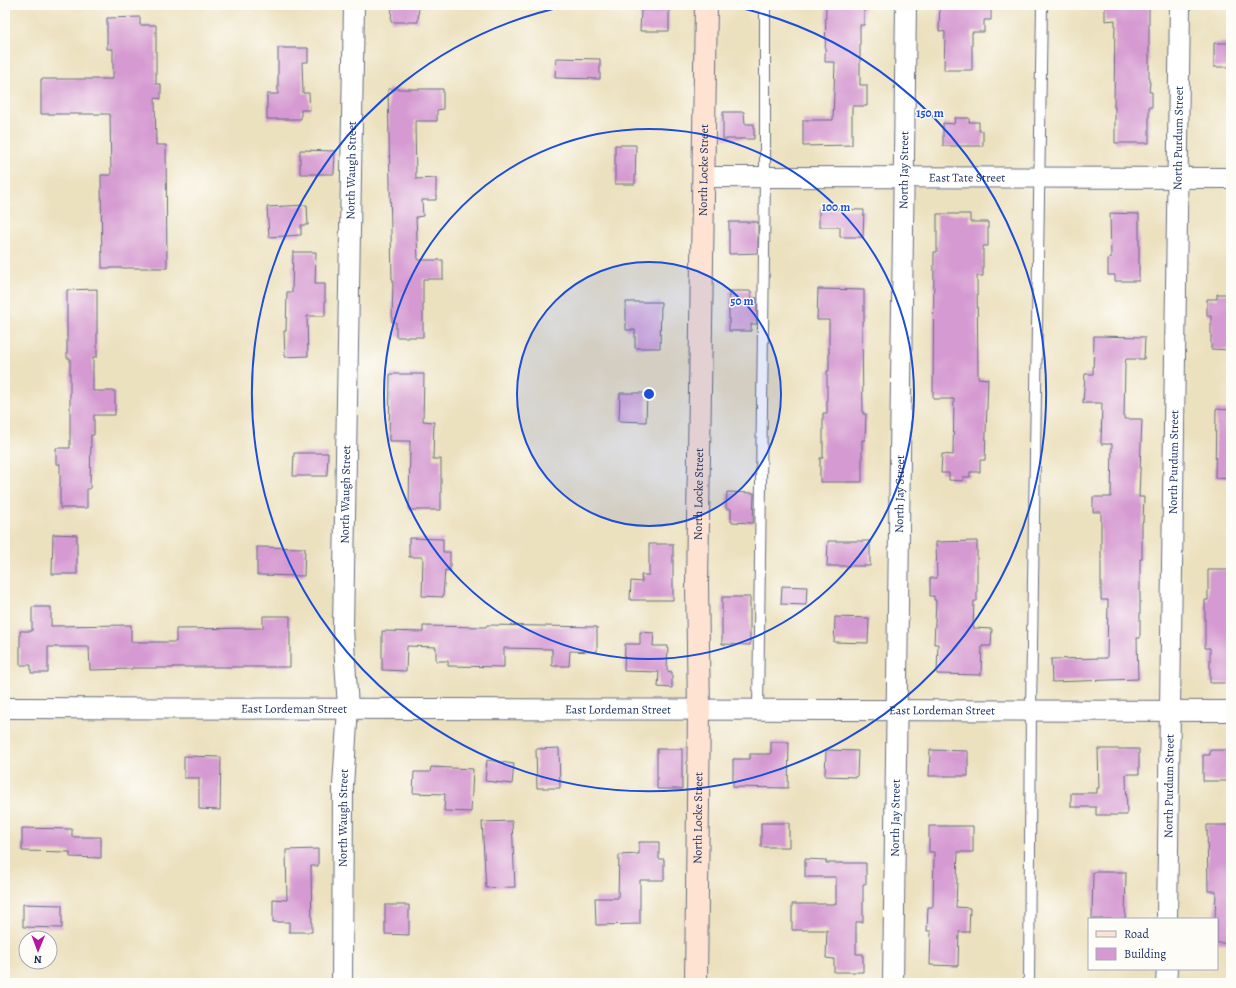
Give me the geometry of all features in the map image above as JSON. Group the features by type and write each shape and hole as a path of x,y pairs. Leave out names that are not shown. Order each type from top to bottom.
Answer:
{"street":[{"name":"North Waugh Street","path":"342,983 343,786 348,708 343,628 354,5"},
{"name":"North Locke Street","path":"696,983 699,710 697,584 706,5"},
{"name":"North Jay Street","path":"893,983 906,5"},
{"name":"North Purdum Street","path":"1167,918 1180,5"},
{"name":"East Tate Street","path":"704,177 1231,178"},
{"name":"East Lordeman Street","path":"5,708 1231,711"},
{"path":"1166,983 1167,970"}],"lane":[{"path":"758,710 765,177 765,5"},
{"path":"1029,983 1031,710 1042,5"}],"building":[{"path":"392,5 419,5 418,22 391,22"},
{"path":"826,5 864,5 864,25 860,25 860,85 867,85 867,106 852,106 852,145 803,146 803,120 833,120 835,62 825,62"},
{"path":"940,5 991,5 991,20 984,20 984,32 972,32 972,70 944,70 945,32 939,31"},
{"path":"1105,5 1149,5 1149,92 1152,92 1152,107 1149,107 1149,143 1115,143 1115,20 1105,21"},
{"path":"641,10 669,10 669,31 640,31"},
{"path":"140,17 140,25 156,25 156,84 161,84 161,99 155,98 156,145 166,145 167,268 102,268 101,175 111,175 110,114 41,114 41,79 113,79 113,49 107,49 107,18"},
{"path":"1214,43 1231,43 1231,67 1214,67"},
{"path":"278,48 308,48 308,62 302,62 303,93 309,93 310,110 301,110 301,119 267,119 267,94 278,94"},
{"path":"556,58 600,59 600,79 555,78"},
{"path":"388,89 443,89 443,109 437,110 437,121 415,121 416,179 436,178 436,200 422,200 423,216 416,217 418,260 443,260 443,279 423,279 423,337 396,337 396,322 392,322 393,279"},
{"path":"723,112 744,112 745,124 754,124 754,139 723,139"},
{"path":"955,118 969,118 969,122 979,122 979,131 983,131 983,146 943,146 943,123 954,124"},
{"path":"615,145 636,145 635,184 615,184"},
{"path":"300,150 335,151 334,174 300,174"},
{"path":"307,205 308,225 301,225 301,235 269,237 267,207"},
{"path":"819,209 864,210 863,237 840,237 840,227 819,227"},
{"path":"1110,213 1139,214 1139,281 1115,281 1115,275 1108,275 1108,258 1111,258"},
{"path":"937,214 970,214 970,222 988,222 988,246 983,246 983,276 977,276 978,378 988,379 985,460 980,460 980,472 970,472 970,477 963,477 963,481 949,480 949,473 941,473 942,454 953,455 954,399 933,399 934,252 937,252"},
{"path":"729,222 758,222 758,253 729,254"},
{"path":"293,252 316,252 315,284 325,284 325,316 307,316 308,356 285,357 284,331 286,331 287,292 292,292"},
{"path":"97,289 97,357 93,357 93,391 115,391 115,415 94,415 94,435 91,435 90,489 87,489 87,508 60,508 60,464 56,464 56,448 70,448 70,358 67,358 67,290"},
{"path":"818,289 864,290 864,321 862,321 863,414 866,414 865,440 862,440 862,482 820,482 820,458 823,458 823,413 827,413 829,320 817,320"},
{"path":"729,291 751,291 751,298 757,298 757,324 751,324 751,331 729,331"},
{"path":"1217,294 1231,294 1231,350 1211,349 1211,316 1207,316 1207,299 1217,299"},
{"path":"626,302 661,302 660,348 635,348 635,330 626,330"},
{"path":"1094,336 1145,337 1144,359 1126,359 1125,364 1124,419 1142,419 1139,497 1144,497 1142,559 1140,559 1140,638 1137,638 1138,679 1052,682 1051,659 1107,658 1108,600 1101,600 1101,512 1093,512 1093,497 1111,497 1112,444 1101,444 1102,403 1083,403 1085,374 1093,374"},
{"path":"390,374 424,374 423,421 434,422 433,459 441,459 441,510 409,510 410,441 389,441"},
{"path":"620,393 647,393 646,422 619,421"},
{"path":"1216,409 1231,410 1231,479 1215,478"},
{"path":"294,453 328,453 327,476 293,476"},
{"path":"727,492 754,493 753,523 731,522 731,509 726,509"},
{"path":"53,534 77,535 77,574 52,574"},
{"path":"409,538 443,539 443,552 450,552 450,571 445,570 443,597 422,596 423,557 409,557"},
{"path":"828,541 870,541 870,566 827,566"},
{"path":"977,541 977,601 974,601 973,628 992,629 991,646 982,646 981,675 937,674 938,644 934,644 936,600 934,600 934,596 930,596 930,578 937,578 936,542"},
{"path":"649,544 673,544 673,600 630,600 631,581 642,582 641,575 649,575"},
{"path":"257,547 305,548 304,576 257,575"},
{"path":"1208,570 1231,570 1231,683 1210,683 1210,648 1205,648 1205,600 1208,600"},
{"path":"782,586 807,587 806,605 781,604"},
{"path":"722,597 750,597 750,645 722,644"},
{"path":"32,607 51,607 51,626 131,625 131,642 176,642 176,629 263,628 263,616 290,616 290,667 173,667 90,670 89,647 48,647 48,673 31,673 31,665 20,665 20,631 32,631"},
{"path":"835,617 869,618 868,643 834,642"},
{"path":"487,625 597,627 597,652 570,651 569,666 552,666 552,649 504,648 504,667 448,666 448,661 436,661 436,647 407,646 406,671 382,670 382,631 423,632 423,626 486,627"},
{"path":"640,632 654,633 653,646 668,646 667,671 672,672 672,688 658,687 659,672 624,671 625,644 640,644"},
{"path":"771,742 789,742 788,788 733,787 733,759 750,759 750,754 771,754"},
{"path":"559,748 560,788 537,788 536,749"},
{"path":"657,749 682,749 682,789 657,789"},
{"path":"1098,749 1139,749 1139,774 1126,774 1127,815 1096,815 1096,807 1071,807 1071,793 1097,793 1097,788 1099,788"},
{"path":"826,750 858,751 857,777 825,776"},
{"path":"930,750 968,751 968,776 929,776"},
{"path":"1210,750 1231,750 1231,781 1203,781 1203,755 1210,755"},
{"path":"184,756 221,757 220,810 199,809 199,778 184,778"},
{"path":"487,760 514,764 512,784 485,781"},
{"path":"431,767 473,769 471,812 444,811 445,794 413,793 414,772 430,772"},
{"path":"512,821 515,887 486,888 482,822"},
{"path":"761,823 789,823 789,847 761,847"},
{"path":"1207,825 1231,825 1231,943 1218,943 1218,918 1215,918 1216,891 1208,891"},
{"path":"929,826 973,826 973,852 958,852 956,907 970,908 969,932 959,932 958,966 930,965 931,931 927,931 928,907 933,907 934,852 929,852"},
{"path":"22,828 72,829 72,837 101,837 101,858 70,857 70,852 22,851"},
{"path":"639,842 659,842 659,859 664,859 664,880 640,880 640,924 596,925 595,898 618,898 619,855 639,854"},
{"path":"318,849 318,866 311,866 312,932 289,932 289,922 273,922 273,899 287,900 286,850"},
{"path":"805,859 826,860 826,863 866,863 866,884 863,884 863,922 856,922 856,954 863,954 863,972 834,972 834,959 826,958 827,930 792,930 792,904 836,904 836,877 805,877"},
{"path":"1093,872 1126,872 1125,918 1092,918"},
{"path":"23,904 62,905 62,928 23,927"},
{"path":"385,905 409,905 409,935 385,934"}]}
